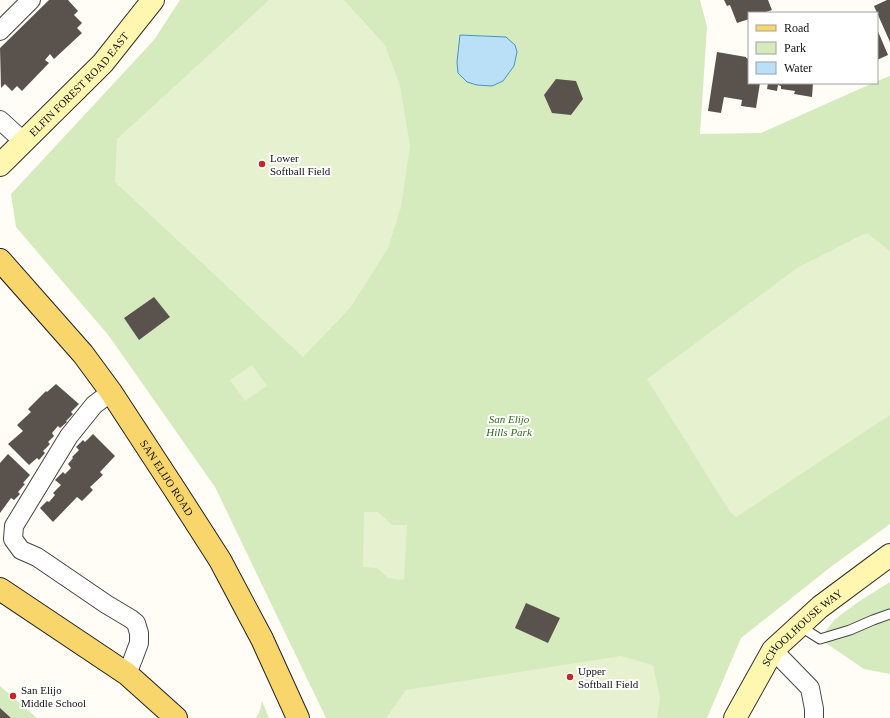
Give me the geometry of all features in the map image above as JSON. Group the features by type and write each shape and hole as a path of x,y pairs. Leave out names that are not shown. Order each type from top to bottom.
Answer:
{"main road":[{"name":"SAN ELIJO ROAD","path":"0,260 83,354 111,392 220,560 262,639 298,718"},
{"path":"0,589 127,674 176,718"}],"street":[{"path":"0,31 31,0"},
{"name":"ELFIN FOREST ROAD EAST","path":"0,165 103,63 153,0"},
{"path":"0,120 24,142"},
{"path":"111,392 94,405 69,436 14,526 14,539 21,550 37,557 106,604 131,619 136,624 139,633 139,643 127,674"},
{"name":"SCHOOLHOUSE WAY","path":"735,718 773,650 820,607 890,555"},
{"path":"773,650 810,688 814,718"}],"lane":[{"path":"803,623 809,632 820,639 850,630 890,614"}],"green space":[{"name":"San Elijo Hills Park","path":"180,0 700,0 707,27 700,134 761,133 871,84 878,84 878,81 890,76 890,524 832,566 741,638 707,718 326,718 215,487 109,336 16,227 11,194 154,40"},
{"name":"Lower Softball Field","path":"269,0 344,0 385,45 400,86 410,146 401,207 388,248 350,308 303,357 115,182 117,139"},
{"path":"868,234 890,251 890,415 736,517 730,512 647,379 797,268 862,235"},
{"path":"252,365 267,386 245,401 230,380"},
{"path":"364,512 378,512 392,525 407,525 404,580 388,578 377,568 363,567"},
{"path":"890,582 890,674 864,669 820,639 834,620 858,602"},
{"name":"Upper Softball Field","path":"621,656 653,665 660,698 657,718 386,718 406,690"},
{"path":"0,686 37,718 11,718 0,708"},
{"path":"262,701 269,718 256,718"}],"water":[{"path":"460,35 506,37 515,45 517,52 514,66 503,81 492,86 477,85 467,82 458,73 457,62"}],"building":[{"path":"49,0 68,0 78,11 74,15 82,23 77,28 82,33 54,59 50,54 45,60 49,63 22,91 17,86 12,91 5,84 1,88 0,48"},
{"path":"724,0 768,0 772,10 766,12 748,12 748,19 737,23 730,5 727,6"},
{"path":"890,0 890,42 878,12 874,6"},
{"path":"878,31 888,55 878,60"},
{"path":"717,52 746,57 748,59 748,84 760,84 756,108 741,106 742,100 724,97 721,113 708,111"},
{"path":"556,79 576,81 583,99 571,115 552,113 544,95"},
{"path":"768,84 813,84 812,97 794,94 795,91 781,89 781,86 778,85 777,91 767,89"},
{"path":"154,297 170,317 139,340 124,318"},
{"path":"56,384 79,404 71,412 73,414 66,421 67,422 60,428 58,426 52,433 54,436 48,442 50,444 43,451 45,453 39,460 37,458 29,465 8,444 23,431 17,425 31,412 28,409 46,391 47,392"},
{"path":"93,434 115,456 100,472 103,475 90,487 93,490 82,501 77,497 53,522 40,508 47,501 49,502 55,495 53,493 61,485 55,480 63,472 65,474 71,468 68,464 79,450 76,447 83,440 85,442"},
{"path":"8,454 30,475 18,492 20,494 14,500 11,498 0,513 0,463"},
{"path":"526,603 560,618 548,643 515,628"},
{"path":"0,708 11,718 0,718"}],"place":[{"name":"Lower Softball Field","path":"262,164"},
{"name":"Upper Softball Field","path":"570,677"},
{"name":"San Elijo Middle School","path":"13,696"}]}
